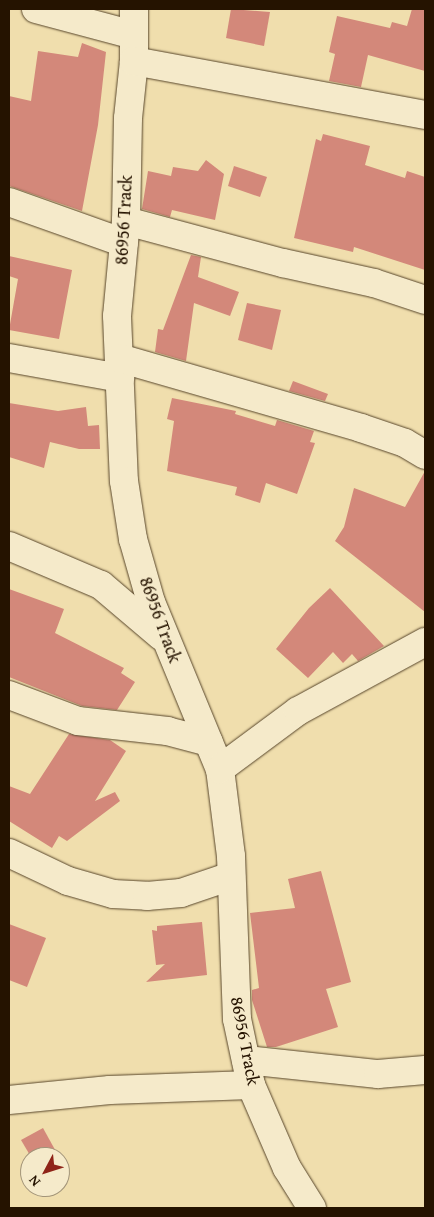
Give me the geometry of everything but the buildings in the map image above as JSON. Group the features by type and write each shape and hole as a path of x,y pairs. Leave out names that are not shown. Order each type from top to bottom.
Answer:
{"street":[{"path":"36,9 425,114"},
{"name":"86956 Track","path":"134,35 128,118 125,232 117,316 124,481 133,539 167,643 220,768 228,812 237,1019 249,1073 287,1168 312,1208"},
{"path":"9,202 125,232 374,283 425,300"},
{"path":"9,358 119,368 361,428 405,443 425,455"},
{"path":"9,546 101,585 124,601 167,643"},
{"path":"220,768 298,711 425,642"},
{"path":"9,695 78,721 166,731 209,742"},
{"path":"9,853 68,881 112,894 147,896 181,893 231,876"},
{"path":"9,1100 249,1073 378,1074 425,1070"}]}
